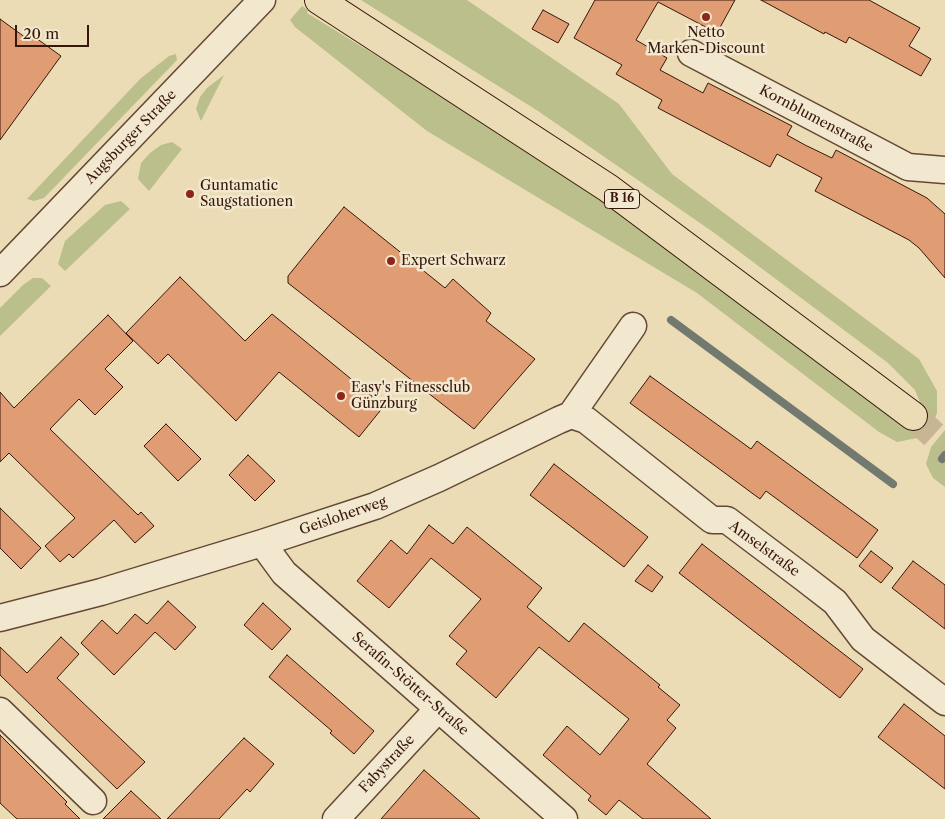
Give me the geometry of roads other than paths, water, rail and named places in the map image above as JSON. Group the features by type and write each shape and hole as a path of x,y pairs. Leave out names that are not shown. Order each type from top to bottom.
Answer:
{"main road":[{"name":"B 16","path":"319,0 608,188 913,416"}],"street":[{"name":"Augsburger Straße","path":"0,273 262,0"},
{"name":"Kornblumenstraße","path":"691,53 908,167 945,170"},
{"path":"571,415 633,326"},
{"name":"Geisloherweg","path":"0,618 101,592 376,506 571,415"},
{"name":"Amselstraße","path":"571,415 586,420 712,520 727,520 804,578 835,602 863,639 945,702"},
{"name":"Serafin-Stötter-Straße","path":"262,543 284,573 564,819"},
{"name":"Fabystraße","path":"336,819 438,709"},
{"path":"0,710 93,802"}],"waterway":[{"path":"671,320 893,484"},
{"path":"942,459 945,455"}],"tunnel":[{"path":"913,416 945,445"}],"place":[{"name":"Netto Marken-Discount","path":"706,17"},
{"name":"Guntamatic Saugstationen","path":"190,194"},
{"name":"Expert Schwarz","path":"391,261"},
{"name":"Easy's Fitnessclub Günzburg","path":"341,396"}]}
